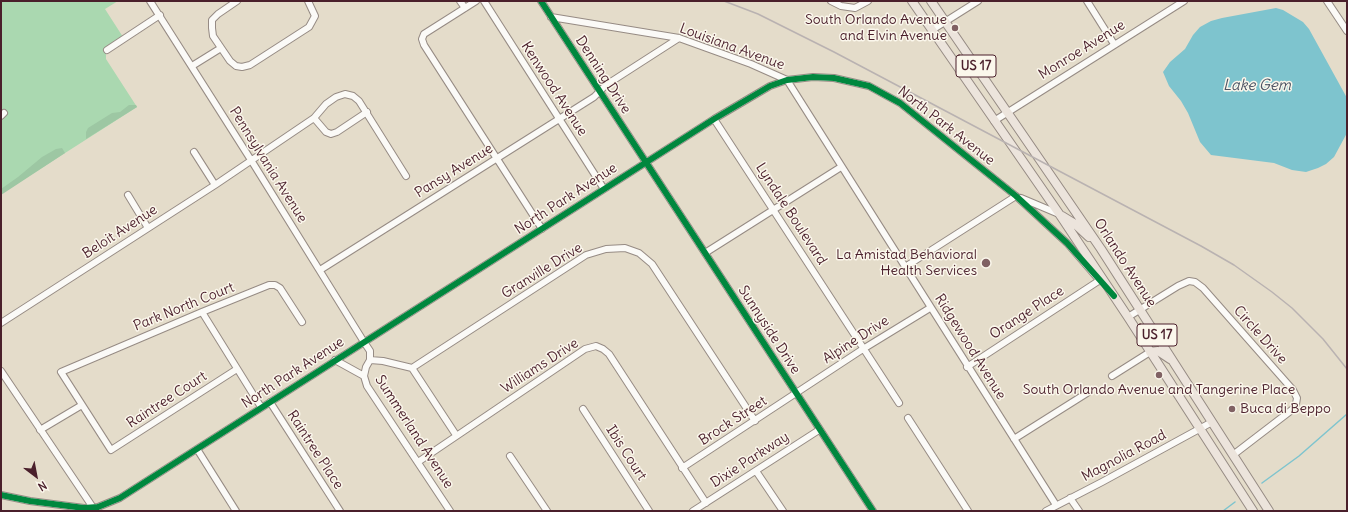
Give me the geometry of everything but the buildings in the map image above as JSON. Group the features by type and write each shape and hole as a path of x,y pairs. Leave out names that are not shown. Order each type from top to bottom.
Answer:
{"main road":[{"name":"US 17","path":"912,1 994,121"},
{"name":"US 17","path":"931,1 1008,112"},
{"name":"Orlando Avenue","path":"1008,112 1101,249 1269,511"},
{"name":"Orlando Avenue","path":"994,121 1060,215 1128,317 1253,511"},
{"path":"1060,215 1075,224 1101,249"},
{"path":"1150,352 1158,351 1174,362"}],"street":[{"name":"Pennsylvania Avenue","path":"150,1 364,342"},
{"path":"236,1 212,20 213,36 230,61 236,66 242,67 250,65 309,26 315,16 308,1"},
{"path":"460,1 465,8"},
{"path":"476,1 428,31 424,34 422,39 424,45 542,229"},
{"name":"Kenwood Avenue","path":"484,1 604,189"},
{"name":"Denning Drive","path":"542,1 646,162"},
{"path":"831,1 841,6 855,8 868,1"},
{"path":"932,30 978,1"},
{"path":"1088,1 1114,44"},
{"name":"Monroe Avenue","path":"994,121 1183,1"},
{"path":"1327,1 1347,31"},
{"path":"106,50 160,15"},
{"name":"Louisiana Avenue","path":"551,16 679,38 751,64 787,80"},
{"name":"Pansy Avenue","path":"320,270 594,97 606,85 679,38"},
{"path":"192,66 221,48"},
{"name":"North Park Avenue","path":"1,496 94,509 120,498 714,119 770,86 787,80 814,77 834,78 875,88 900,103 1016,196 1066,243 1114,296"},
{"name":"Ridgewood Avenue","path":"787,80 1056,506"},
{"name":"Beloit Avenue","path":"1,323 215,185 314,118 326,104 336,97 345,94 353,96 359,101 406,176"},
{"path":"314,118 326,132 331,134 337,132 367,112"},
{"name":"Lyndale Boulevard","path":"714,119 899,403"},
{"path":"194,152 215,185"},
{"name":"Sunnyside Drive","path":"646,162 873,511"},
{"path":"705,253 841,167"},
{"path":"128,195 148,228"},
{"path":"905,267 1016,196"},
{"name":"North Park Avenue","path":"1016,196 1060,215"},
{"name":"Granville Drive","path":"412,368 586,255 606,249 625,248 639,253 652,264 755,421"},
{"name":"Orange Place","path":"967,367 1100,280"},
{"name":"Circle Drive","path":"1128,317 1178,286 1189,281 1195,282 1203,288 1296,394 1297,398 1294,409 1233,455"},
{"name":"Park North Court","path":"82,405 61,372 269,285 275,285 280,288 302,322"},
{"name":"Alpine Drive","path":"796,394 863,349 930,308"},
{"path":"202,312 261,407"},
{"name":"Summerland Avenue","path":"364,342 370,352 370,360 366,367 364,376 367,386 450,511"},
{"name":"Williams Drive","path":"418,462 585,349 596,346 609,354 706,503"},
{"path":"1112,376 1150,352"},
{"path":"335,360 364,376"},
{"path":"370,360 383,361 412,368 456,435"},
{"name":"Raintree Court","path":"82,405 111,450 237,369"},
{"path":"1,371 94,509"},
{"path":"1014,439 1087,393"},
{"name":"Brock Street","path":"682,468 796,394"},
{"name":"Raintree Place","path":"270,402 340,511"},
{"path":"40,430 82,405"},
{"name":"Ibis Court","path":"583,409 649,511"},
{"path":"908,418 968,511"},
{"name":"Magnolia Road","path":"1046,511 1212,422"},
{"name":"Dixie Parkway","path":"694,511 819,430"},
{"path":"197,449 236,511"},
{"path":"510,456 547,511"},
{"path":"756,470 783,511"},
{"path":"1070,498 1079,511"}],"green space":[{"path":"1,1 118,1 105,9 123,37 104,49 106,59 137,107 1,194"},
{"path":"129,105 136,105 137,107 86,139 86,132 88,128 112,113 120,112"},
{"path":"62,148 65,153 1,195 1,189 42,157 56,149"}],"water":[{"name":"Lake Gem","path":"1276,8 1283,10 1303,22 1309,29 1347,98 1347,133 1334,157 1326,164 1306,172 1292,170 1274,163 1211,155 1200,142 1188,113 1169,86 1163,72 1170,62 1185,49 1193,35 1200,27 1211,21 1222,18"}],"waterway":[{"path":"1262,483 1299,456 1347,414"},
{"path":"1223,511 1235,502"}],"railway":[{"path":"724,1 758,14 834,52 1201,246 1234,265 1292,308 1323,339 1347,369"}],"cycle path":[{"path":"541,1 873,511"},
{"path":"1,495 30,501 84,508 98,507 120,498 714,119 770,86 787,80 813,77 834,78 869,86 900,103 1016,196 1067,243 1114,296"}],"place":[{"name":"South Orlando Avenue and Elvin Avenue","path":"955,28"},
{"name":"La Amistad Behavioral Health Services","path":"986,263"},
{"name":"South Orlando Avenue and Tangerine Place","path":"1159,375"},
{"name":"Buca di Beppo","path":"1232,409"}]}
